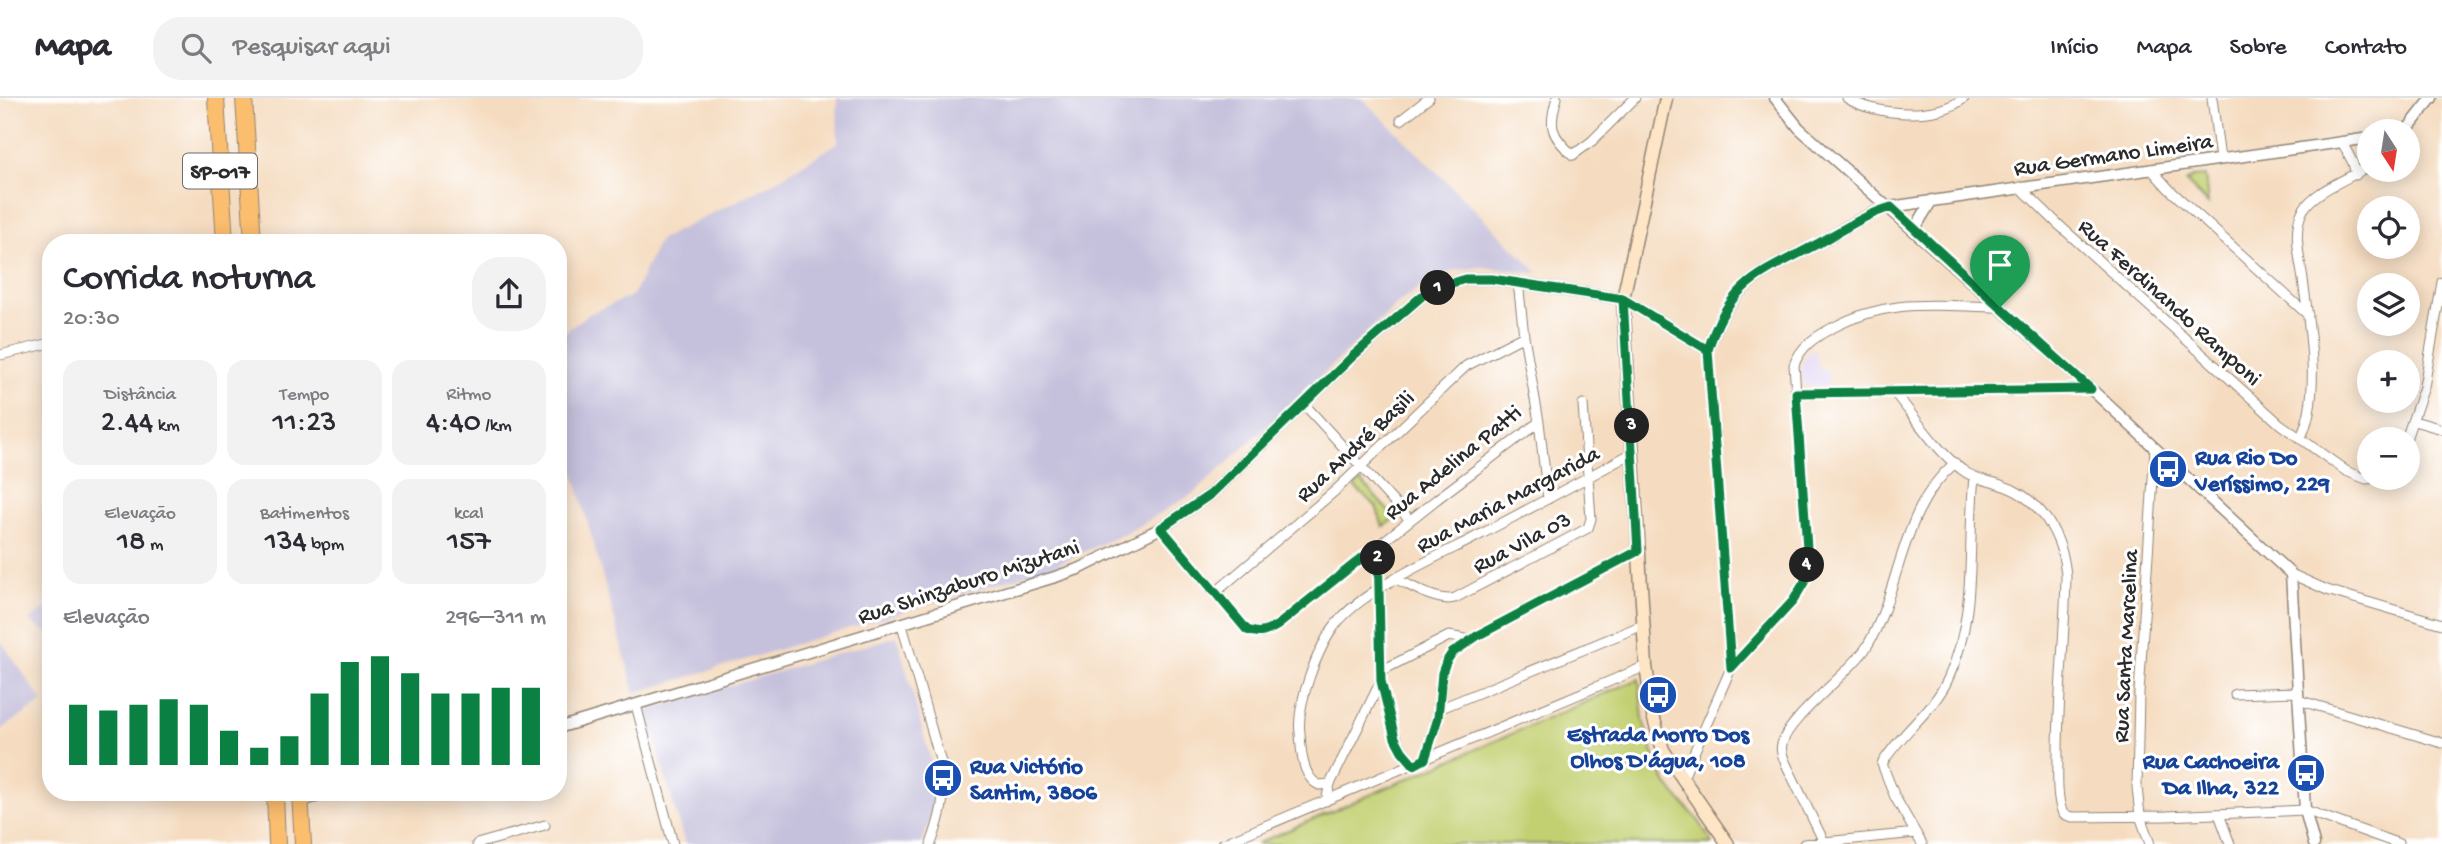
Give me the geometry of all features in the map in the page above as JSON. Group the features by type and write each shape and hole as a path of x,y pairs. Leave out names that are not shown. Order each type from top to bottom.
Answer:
{"highway":[{"name":"SP-017","path":"216,98 224,234"},
{"name":"SP-017","path":"244,98 252,234"},
{"path":"275,801 276,844"},
{"path":"300,801 303,844"}],"main road":[{"path":"1666,98 1623,299 1646,666 1658,736 1670,763 1728,844"}],"street":[{"path":"1401,120 1429,98"},
{"path":"1557,98 1552,114 1552,129 1558,140 1573,155 1592,141 1634,98"},
{"path":"1775,98 1799,128 1891,207 2291,574 2327,590 2442,624"},
{"path":"1847,98 1877,111 1912,113 1952,106 1964,98"},
{"path":"2211,98 2220,159"},
{"path":"2415,119 2432,98"},
{"name":"Rua Germano Limeira","path":"1708,350 1721,314 1741,289 1760,273 1822,242 1870,213 1891,207 2020,187 2357,140"},
{"path":"2300,439 2310,404 2311,344 2300,257 2299,222 2303,211 2319,195 2356,175 2342,142"},
{"path":"2151,169 2178,197 2308,315"},
{"name":"Rua Ferdinando Ramponi","path":"2020,187 2127,288 2300,439 2346,471 2357,475"},
{"path":"1914,230 1932,201"},
{"name":"Rua Shinzaburo Mizutani","path":"567,725 902,625 1081,568 1161,528 1211,494 1353,356 1422,296 1443,286 1465,279 1492,279 1623,299 1708,350"},
{"name":"Rua Adelina Patti","path":"1216,592 1247,630 1262,633 1278,625 1539,422 1518,282"},
{"path":"2411,427 2438,332 2442,282"},
{"path":"1682,780 1731,668 1793,601 1805,581 1807,548 1794,365 1798,354 1822,333 1878,309 1906,304 2000,307"},
{"name":"Rua André Basili","path":"1216,592 1362,467 1466,366 1524,336"},
{"path":"0,355 42,345"},
{"path":"1708,350 1731,668"},
{"path":"1796,393 2091,389"},
{"path":"1894,392 1955,463 1974,477 2011,488 2037,505 2053,530 2065,560 2066,588 2059,694 2060,802 2063,814 2140,816 2305,810 2399,844"},
{"path":"1304,404 1410,520"},
{"name":"Rua Vila 03","path":"1396,579 1450,599 1584,531 1591,519 1583,404"},
{"path":"2414,421 2442,429"},
{"path":"1539,422 1548,499"},
{"name":"Rua Santa Marcelina","path":"2150,844 2140,816 2137,787 2139,693 2155,448"},
{"name":"Rua Maria Margarida","path":"1329,784 1319,785 1308,776 1299,726 1302,701 1321,650 1336,624 1378,589 1634,452"},
{"path":"1824,842 1786,764 1782,742 1795,724 1853,665 1864,650 1883,614 1915,514 1931,487 1955,463"},
{"path":"1804,844 1919,840 1895,797 1882,764 1900,738 1940,693 1957,655 1968,613 1974,477"},
{"path":"1161,528 1216,592"},
{"path":"1378,545 1381,676 1395,738 1414,765"},
{"path":"1425,759 1436,729 1442,673 1446,662 1460,647 1638,551"},
{"path":"2291,574 2305,810 2314,844"},
{"path":"902,625 944,778 944,803 931,844"},
{"path":"1439,709 1643,625"},
{"path":"1326,801 1329,784 1381,676 1449,636 1471,640"},
{"path":"1222,844 1646,666"},
{"path":"2235,694 2298,696 2442,743"},
{"path":"636,705 673,844"},
{"path":"2219,814 2230,844"},
{"path":"477,844 545,825"}],"shaded area":[{"path":"837,98 1362,98 1539,273 1481,267 1453,271 1428,282 1401,301 1196,492 1132,530 1051,567 635,693 567,448 567,330 587,315 633,295 659,240 767,186 838,143"},
{"path":"1814,348 1819,370 1828,370 1828,386 1805,386 1802,381 1801,367"},
{"path":"42,612 42,629 29,621"},
{"path":"897,636 939,791 922,844 685,844 646,711"},
{"path":"0,640 42,703 0,730"}],"green space":[{"path":"2205,176 2208,204 2186,182 2192,177"},
{"path":"1361,481 1395,518 1383,527 1376,506 1354,487"},
{"path":"1639,679 1643,719 1654,756 1667,785 1699,821 1713,844 1256,844"}],"place":[{"name":"Rua Rio Do Veríssimo, 229","path":"2168,469"},
{"name":"Estrada Morro Dos Olhos D'água, 108","path":"1658,695"},
{"name":"Rua Cachoeira Da Ilha, 322","path":"2306,773"},
{"name":"Rua Victório Santim, 3806","path":"943,778"}],"route":[{"path":"2000,307 1891,207 1870,213 1822,242 1760,273 1741,289 1721,314 1708,350 1623,299 1492,279 1465,279 1422,296 1353,356 1211,494 1161,528 1247,630 1254,633 1262,633 1278,625 1378,545 1381,681 1395,738 1414,765 1425,759 1436,729 1442,673 1452,653 1477,636 1638,551 1623,299 1708,350 1731,668 1773,625 1805,581 1807,548 1796,393 2091,389 2000,307"}]}
